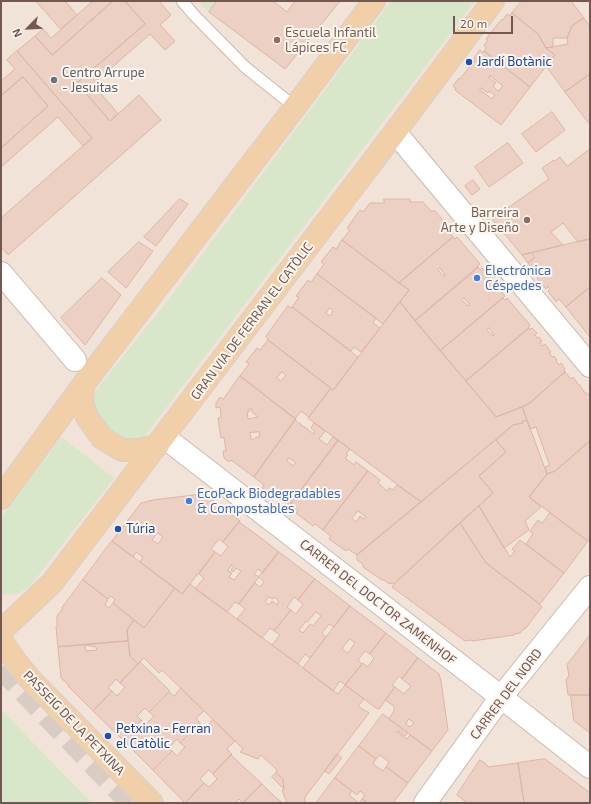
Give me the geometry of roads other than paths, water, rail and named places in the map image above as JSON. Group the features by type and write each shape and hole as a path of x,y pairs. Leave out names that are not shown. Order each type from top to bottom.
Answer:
{"main road":[{"path":"1,498 82,385 295,107 374,1"},
{"name":"GRAN VIA DE FERRAN EL CATÒLIC","path":"1,631 52,583 493,1"},
{"path":"82,385 82,401 87,417 102,438 122,450 139,450 161,441"},
{"name":"PASSEIG DE LA PETXINA","path":"1,640 30,679 152,803"}],"street":[{"path":"395,132 590,366"},
{"path":"1,273 75,360"},
{"name":"CARRER DEL DOCTOR ZAMENHOF","path":"161,441 501,697 590,767"},
{"name":"CARRER DEL NORD","path":"425,803 501,697 590,587"}],"lane":[{"path":"182,1 245,67 295,107"}],"tunnel":[{"path":"1,668 132,803"}],"place":[{"name":"Escuela Infantil Lápices FC","path":"277,40"},
{"name":"Jardí Botànic","path":"469,62"},
{"name":"Centro Arrupe - Jesuitas","path":"54,80"},
{"name":"Barreira Arte y Diseño","path":"527,220"},
{"name":"Electrónica Céspedes","path":"477,278"},
{"name":"EcoPack Biodegradables & Compostables","path":"189,501"},
{"name":"Túria","path":"118,529"},
{"name":"Petxina - Ferran el Catòlic","path":"108,736"}]}
